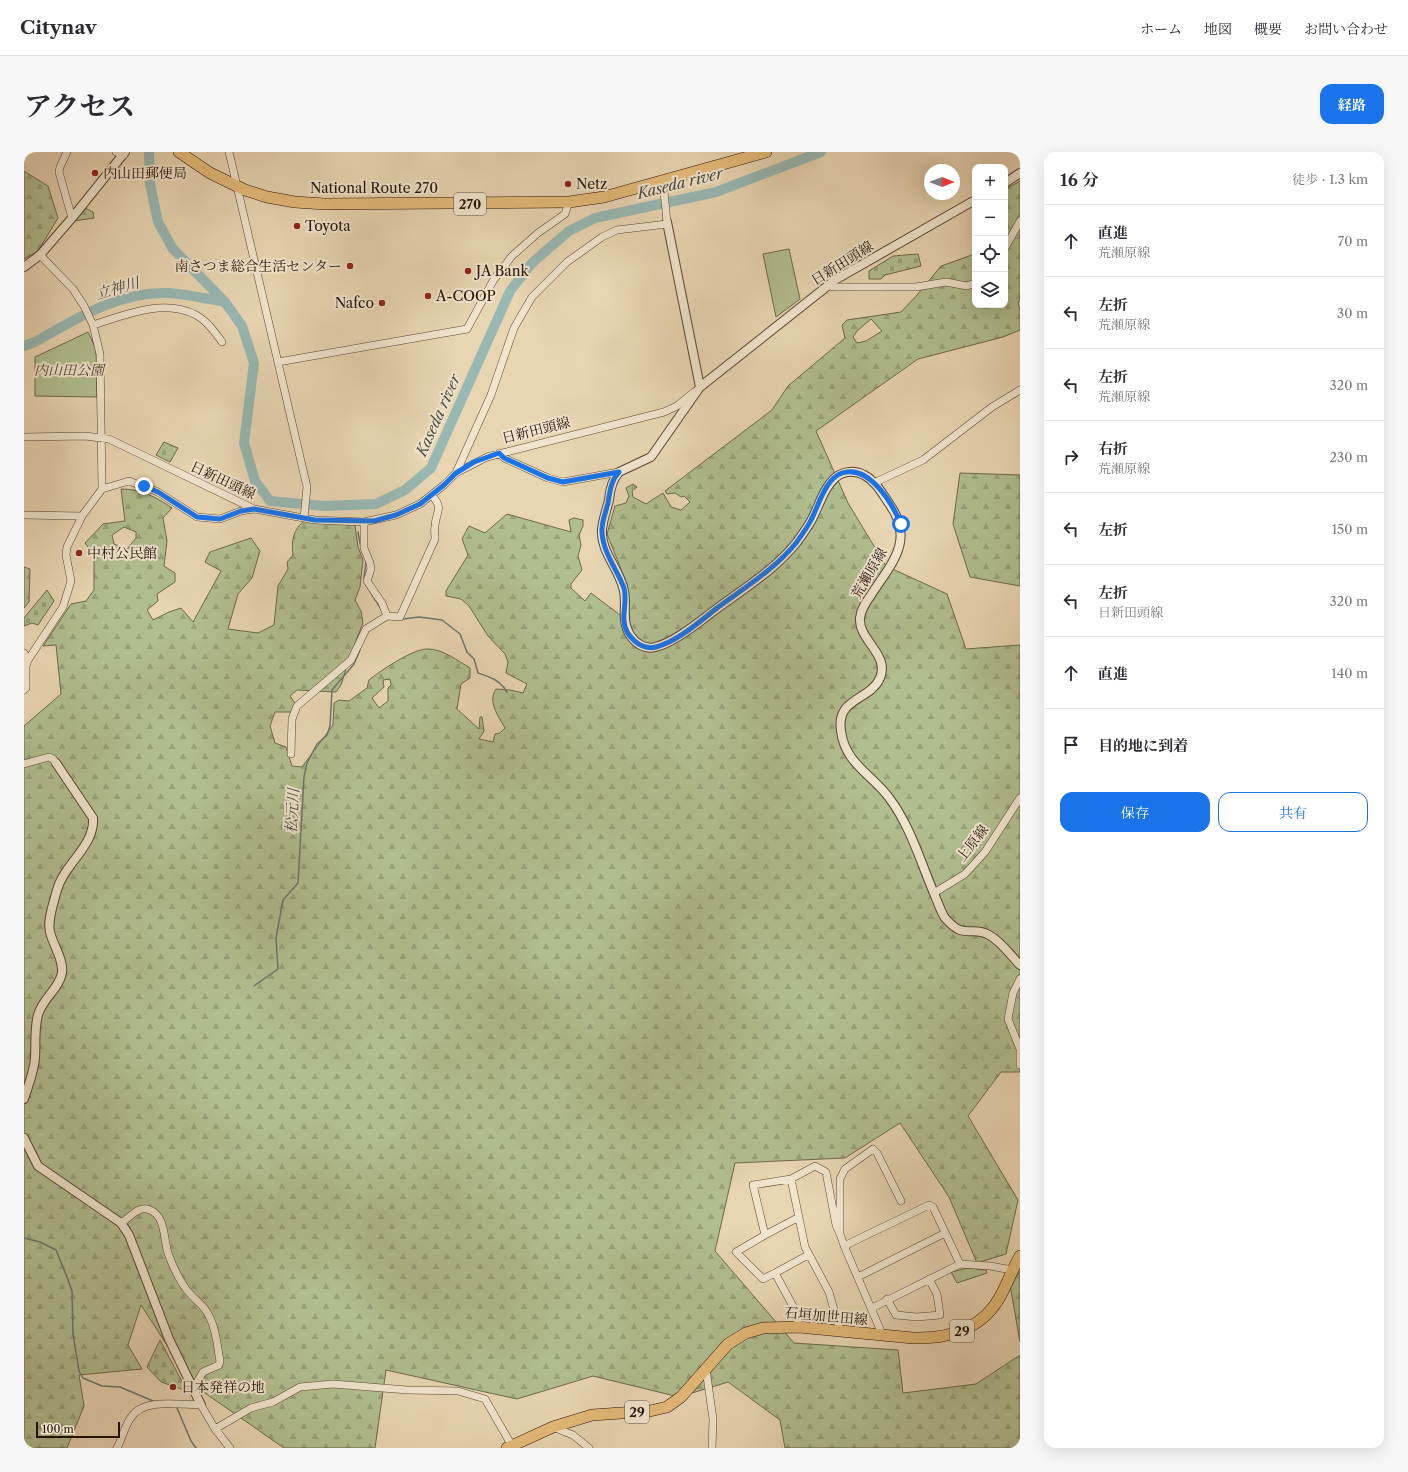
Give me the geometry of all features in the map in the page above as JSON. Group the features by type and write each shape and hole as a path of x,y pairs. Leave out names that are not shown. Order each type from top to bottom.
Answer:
{"main road":[{"name":"National Route 270","path":"180,152 210,173 256,194 281,200 325,204 569,202 604,197 664,184 766,152"},
{"name":"石垣加世田線","path":"509,1447 553,1427 592,1415 650,1411 667,1407 677,1401 728,1344 746,1333 772,1326 799,1326 883,1336 931,1338 958,1333 982,1319 991,1309 1001,1296 1012,1270 1020,1256"}],"street":[{"path":"67,152 59,172 72,218"},
{"path":"229,152 306,488 304,517"},
{"path":"24,267 40,255 72,218 121,153"},
{"path":"1008,181 1020,173"},
{"path":"499,453 504,458 548,478 563,482 619,472 651,457 700,387 667,223 664,184"},
{"path":"278,362 467,329 493,281 512,256 565,214 569,202"},
{"name":"日新田頭線","path":"24,437 110,439 254,509 304,517 364,522 396,515 420,504 456,473 474,462 499,453 664,412 677,406 835,280 972,202"},
{"path":"1008,243 1020,221"},
{"path":"456,473 490,395 514,328 532,297 567,262 602,237 617,230 667,223"},
{"path":"24,690 26,688 26,666 28,660 58,617 68,597 71,581 66,555 67,547 82,516 102,489 100,354 92,323 83,304 72,289 40,255"},
{"path":"828,286 916,287 946,282 967,286 972,284"},
{"path":"92,323 154,308 183,310 197,315 208,324 222,342"},
{"path":"874,483 923,460 992,407 1020,390"},
{"name":"荒瀬原線","path":"619,472 610,488 602,531 605,549 624,590 624,623 635,642 647,647 655,647 690,628 777,563 796,543 811,522 826,488 834,478 851,471 862,473 874,483 897,515 902,531 901,541 894,560 863,606 860,618 864,631 879,655 881,662 881,675 879,681 873,687 848,705 844,710 840,725 846,752 856,766 878,785 897,809 942,914 953,927 964,932 979,931 988,934 1000,943 1020,965"},
{"path":"102,489 129,481 158,492 197,517 220,519 241,511 254,509"},
{"path":"291,754 292,719 297,706 351,660 366,629 387,616 400,617 435,539 434,527 440,508 432,495"},
{"path":"24,515 82,516"},
{"path":"364,522 364,548 370,562 371,569 367,581 382,603 387,616"},
{"path":"24,653 28,660"},
{"path":"24,764 49,757 53,759 93,818 89,839 67,868 59,883 49,924 62,972 59,981 42,1004 38,1014 34,1032 35,1058 33,1072 24,1099"},
{"name":"上原線","path":"934,893 965,874 985,852 1020,798"},
{"path":"1020,979 1013,993 1008,1019 1020,1050 1020,1064"},
{"path":"24,1138 38,1166 121,1223 128,1235 169,1339 193,1389 215,1429 230,1448"},
{"path":"840,1234 840,1179 845,1169 866,1152 873,1149 877,1153 900,1201"},
{"path":"765,1235 753,1185 791,1179 815,1166 826,1172 836,1225 883,1336"},
{"path":"791,1179 808,1255 830,1292 840,1331"},
{"path":"845,1248 848,1244 929,1205 933,1207 960,1264"},
{"path":"121,1223 137,1210 150,1210 155,1213 162,1223 164,1246 169,1258 181,1280 192,1296 202,1305 212,1322 218,1349 219,1365 203,1372 193,1389"},
{"path":"799,1217 736,1252 763,1279 808,1255"},
{"path":"858,1277 945,1233"},
{"path":"872,1308 960,1264 990,1266 1012,1270"},
{"path":"775,1273 795,1310 799,1326"},
{"path":"887,1300 896,1315 917,1317 940,1315 937,1294 929,1279"},
{"path":"706,1369 713,1419 712,1448"},
{"path":"215,1429 251,1408 273,1402 300,1387 333,1384 407,1390 458,1390 485,1399 509,1447"},
{"path":"117,1448 130,1418 137,1411 151,1404 201,1405"},
{"path":"553,1427 573,1435 588,1448"}],"green space":[{"path":"24,171 48,186 58,218 38,251 24,259"},
{"path":"1020,181 1020,301 1018,302 1020,311 1020,330 1003,337 918,359 816,431 848,503 886,566 947,594 966,649 1020,645 1020,1072 1001,1072 968,1116 1018,1200 1006,1254 977,1263 949,1197 900,1123 845,1158 735,1163 715,1251 794,1343 898,1350 903,1393 976,1384 1020,1355 1020,1448 785,1448 780,1420 728,1382 679,1397 593,1376 517,1399 386,1370 375,1448 284,1448 192,1384 141,1305 128,1345 142,1369 79,1375 84,1406 67,1448 24,1448 24,726 61,694 56,645 43,646 71,604 86,601 94,590 94,555 85,543 103,524 125,521 121,489 135,490 148,494 172,508 163,518 167,541 164,566 175,573 175,582 157,594 158,601 147,610 153,620 181,608 193,622 221,571 205,562 210,552 251,538 260,551 252,578 238,594 228,629 258,633 274,625 278,586 288,569 287,562 293,555 292,546 295,532 301,524 305,521 355,525 358,547 363,560 360,587 355,600 361,611 363,623 341,685 336,692 297,690 290,696 295,703 291,712 275,712 270,726 275,743 286,747 292,766 302,767 333,725 334,703 339,700 349,701 367,688 369,680 381,671 414,652 428,649 439,651 470,668 470,678 461,684 457,709 479,729 480,717 482,717 484,731 479,739 493,742 495,734 500,733 505,728 493,704 496,689 523,693 527,684 506,673 508,662 505,654 488,636 469,606 461,599 446,596 446,591 468,555 462,539 469,526 485,533 507,514 571,532 569,520 574,518 583,520 583,526 579,535 581,545 578,556 582,570 571,584 571,588 585,601 591,593 628,621 627,584 607,534 615,506 626,503 629,496 626,488 633,484 637,487 632,491 633,497 646,504 663,493 671,507 681,510 690,502 684,496 681,497 675,493 667,494 665,491 772,410 788,386 845,338 842,325 847,320 901,312 941,266 972,255 972,308 1008,308 1008,188","holes":["871,319 882,331 866,341 857,343 853,337 857,331","124,527 136,532 136,538 127,549 114,544 112,535","390,679 391,685 388,688 388,701 379,708 372,698 384,687 383,680"]},
{"path":"85,208 93,212 94,218 74,221"},
{"path":"789,249 800,299 776,317 763,254"},
{"path":"918,254 921,266 885,275 881,279 869,279 869,271 893,256"},
{"name":"内山田公園","path":"88,332 96,349 97,397 35,396 35,357"},
{"path":"164,442 178,448 170,462 156,455"},
{"path":"960,473 1020,475 1020,586 970,577 953,524"},
{"path":"24,567 30,569 29,602 24,608"},
{"path":"47,590 54,601 38,625 32,623 24,626 24,618"},
{"path":"968,1268 986,1270 987,1273 957,1283 951,1272"},
{"path":"1020,1271 1020,1342 1010,1285"},
{"path":"160,1340 187,1391 161,1382 147,1367"}],"waterway":[{"name":"Kaseda river","path":"149,152 150,184 158,222 173,249 225,302 242,326 254,363 244,443 255,481 270,501 324,506 376,504 405,490 431,468 510,291 532,263 569,231 595,218 716,192 821,152"},
{"name":"立神川","path":"24,346 35,342 98,308 132,297 168,293 190,295 225,302"},
{"name":"松元川","path":"358,532 361,549"},
{"name":"松元川","path":"364,578 366,562"},
{"name":"松元川","path":"366,585 381,609"},
{"path":"403,619 419,617 442,620 460,634 467,652 474,659 478,673 498,682 507,692"},
{"name":"松元川","path":"254,986 278,969 276,938 283,900 298,883 304,777 307,763 317,744 327,735 330,726 332,690 354,664 360,650"},
{"path":"24,1238 40,1242 56,1250 72,1291 73,1334 79,1371 83,1378 102,1386 120,1387 153,1401"},
{"path":"177,1408 191,1441 196,1448"}],"place":[{"name":"内山田郵便局","path":"95,173"},
{"name":"Netz","path":"568,184"},
{"name":"Toyota","path":"297,226"},
{"name":"南さつま総合生活センター","path":"350,266"},
{"name":"JA Bank","path":"468,271"},
{"name":"A-COOP","path":"428,296"},
{"name":"Nafco","path":"382,303"},
{"name":"中村公民館","path":"79,553"},
{"name":"日本発祥の地","path":"173,1387"}],"route":[{"path":"144,486 158,492 188,513 197,517 220,519 247,509 254,509 315,520 364,522 396,515 420,504 444,485 456,473 474,462 499,453 504,458 548,478 563,482 619,472 610,488 602,531 605,549 624,590 624,623 635,642 647,647 655,647 690,628 777,563 796,543 811,522 826,488 834,478 841,474 851,471 862,473 867,477 874,483 884,496 897,515 901,524"}]}
